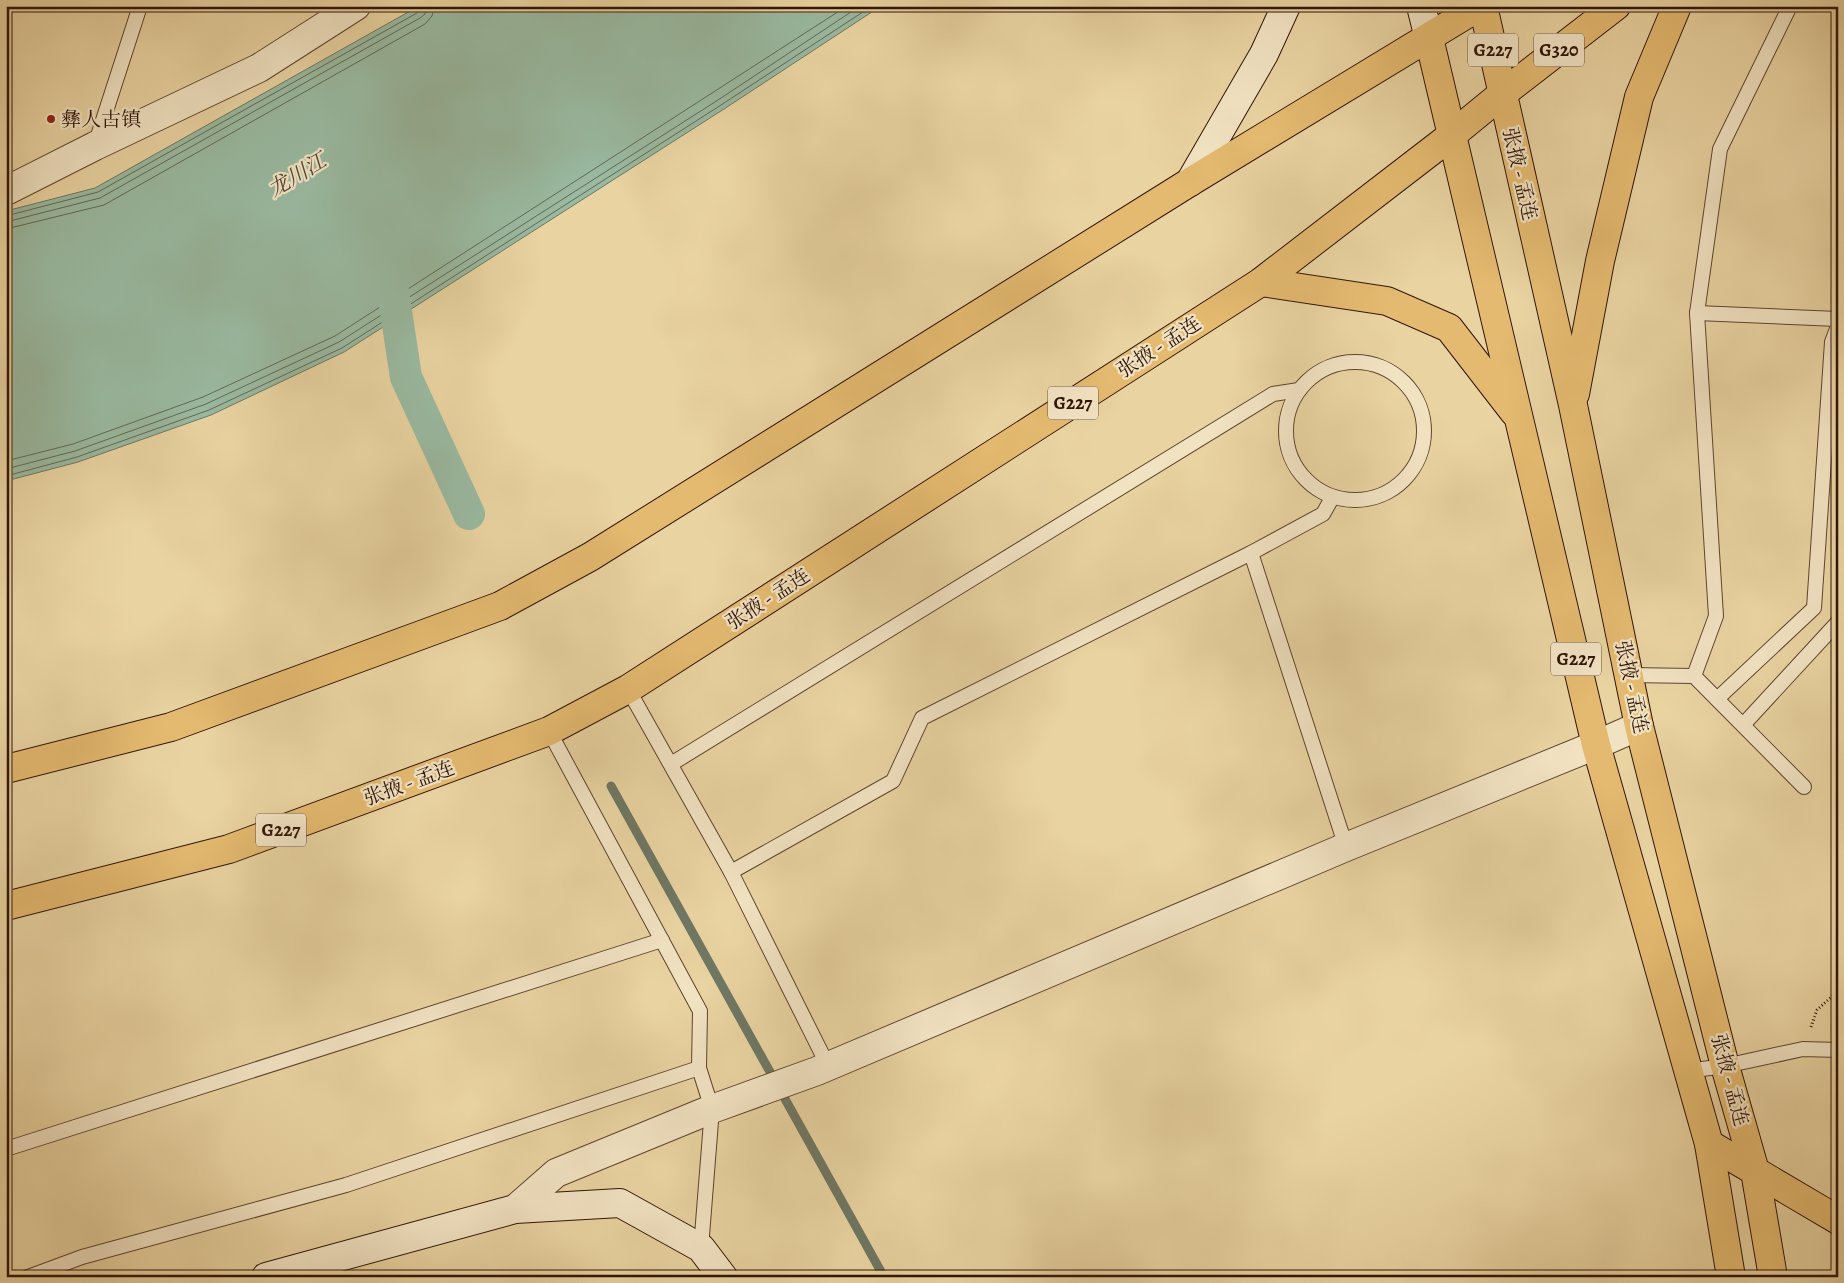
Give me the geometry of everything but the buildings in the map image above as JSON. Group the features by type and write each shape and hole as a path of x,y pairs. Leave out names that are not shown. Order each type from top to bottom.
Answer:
{"main road":[{"name":"张掖 - 孟连","path":"6,769 171,727 500,606 590,556 1190,182 1482,6 1573,405 1639,726 1725,1066 1755,1172 1773,1277"},
{"name":"G320","path":"1502,94 1616,6"},
{"path":"1573,405 1600,261 1639,97 1677,6"},
{"name":"张掖 - 孟连","path":"1429,38 1596,745 1708,1144 1731,1277"},
{"name":"张掖 - 孟连","path":"6,906 229,849 549,731 628,689 1261,282 1452,136 1502,94"},
{"path":"1261,282 1388,301 1449,328 1520,420"},
{"path":"1708,1144 1838,1220"}],"street":[{"path":"6,191 94,146 259,68 356,6"},
{"path":"1190,182 1264,54 1286,6"},
{"path":"1421,6 1429,38"},
{"path":"515,1209 556,1173 717,1108 823,1069 1346,846 1639,726"},
{"path":"266,1277 515,1209 620,1203 701,1248 723,1277"}],"lane":[{"path":"94,146 140,6"},
{"path":"1694,676 1716,616 1697,314 1720,149 1790,6"},
{"path":"1697,314 1838,319"},
{"path":"1717,699 1814,608 1838,326"},
{"path":"1345,362 1363,362 1379,366 1394,373 1406,384 1416,398 1423,413 1425,429 1423,448 1415,466 1404,481 1388,493 1370,500 1351,501 1332,498 1315,488 1301,475 1291,459 1286,442 1286,423 1291,406 1299,390 1312,376 1327,367 1345,362"},
{"path":"670,764 1273,394 1299,390"},
{"path":"731,872 893,782 922,718 1251,553 1323,514 1332,498"},
{"path":"1251,553 1346,846"},
{"path":"1743,725 1838,622"},
{"path":"1629,675 1694,676 1804,787"},
{"path":"628,689 731,872 823,1069"},
{"path":"549,731 700,1011 699,1068 717,1108 701,1248"},
{"path":"6,1148 662,940"},
{"path":"1687,1071 1725,1066 1803,1049 1838,1050"},
{"path":"28,1277 82,1257 346,1185 699,1068"}],"path":[{"path":"1803,1049 1817,1010 1838,991"}],"water":[{"name":"龙川江","path":"419,6 881,6 724,109 344,352 211,415 78,462 6,481 6,211 95,188"}],"waterway":[{"path":"393,275 392,285 406,377 469,514"},
{"path":"611,786 884,1277"}],"place":[{"name":"彝人古镇","path":"51,119"}]}
